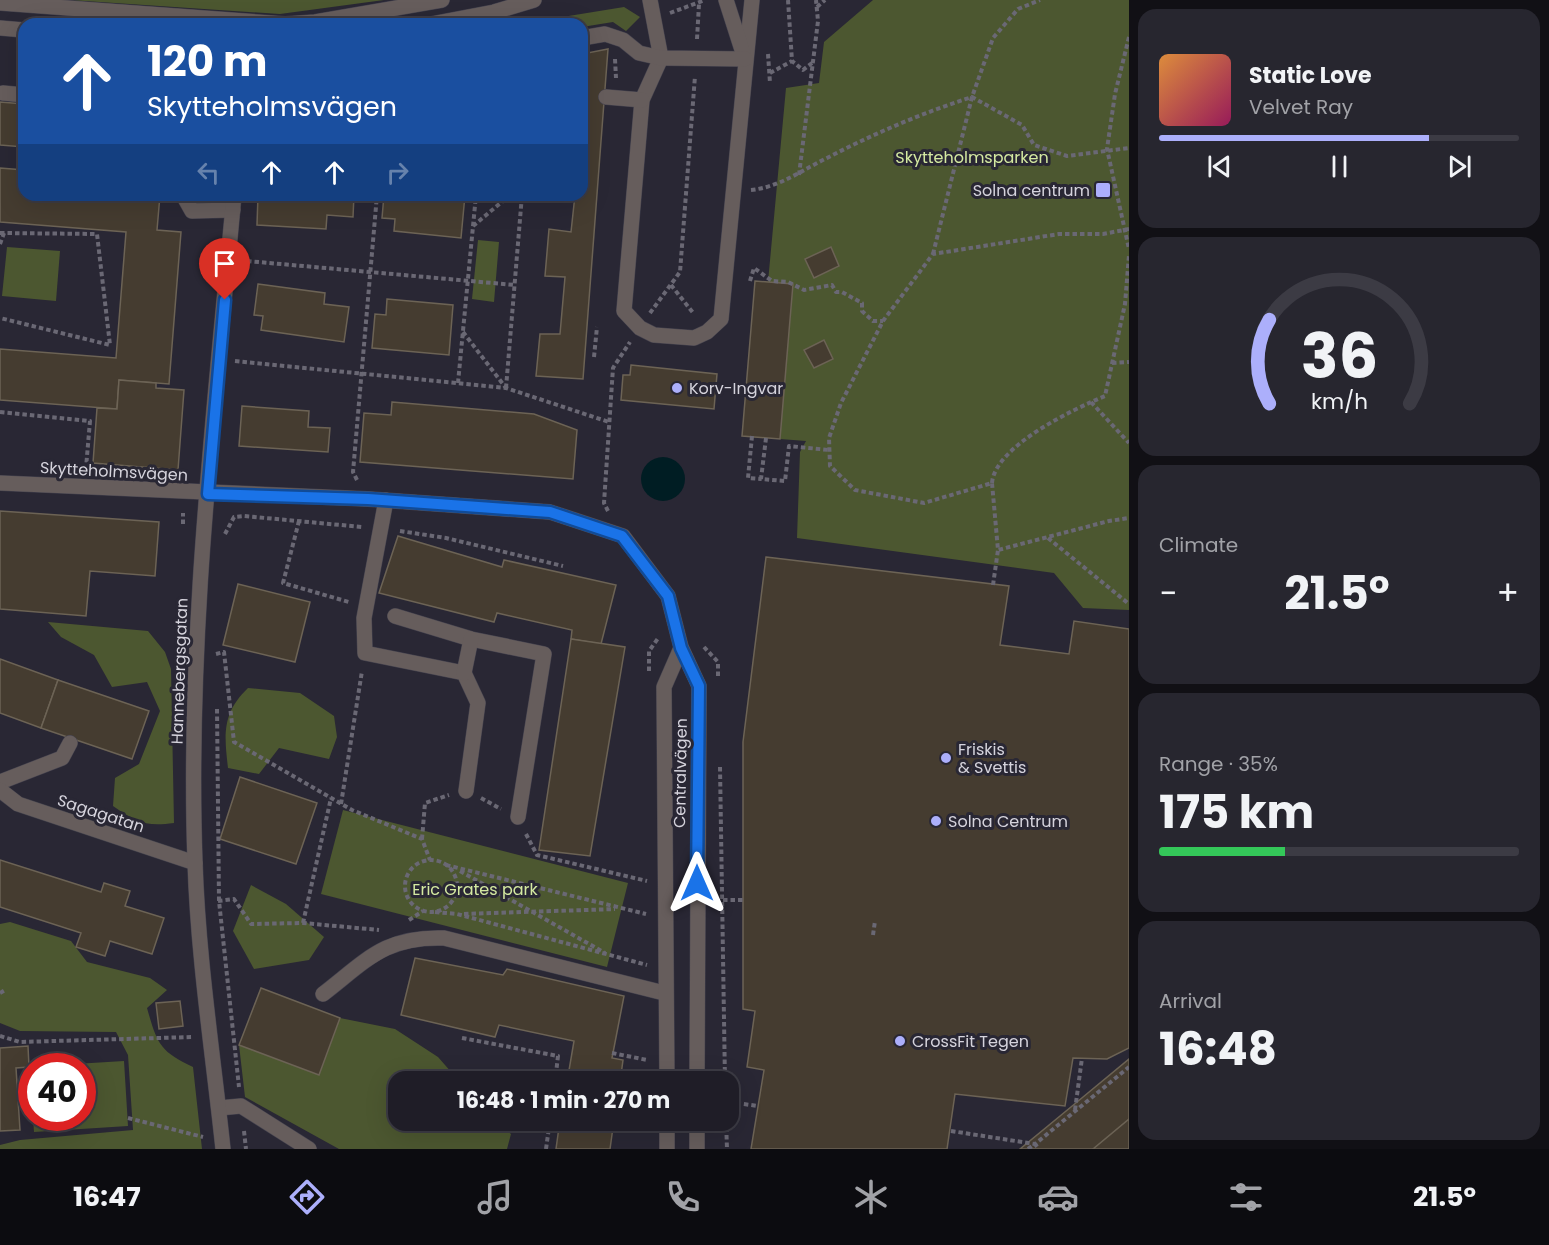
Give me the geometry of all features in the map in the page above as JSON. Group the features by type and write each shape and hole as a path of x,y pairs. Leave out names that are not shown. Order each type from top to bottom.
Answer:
{"street":[{"path":"338,18 442,0"},
{"path":"495,18 534,0"},
{"path":"650,0 661,58 642,100 624,311 640,328 654,334 694,338 707,332 721,319 752,0"},
{"path":"726,0 745,58"},
{"path":"0,3 187,18"},
{"path":"0,28 18,30"},
{"path":"588,37 605,34 623,40 639,53 661,58 745,58"},
{"path":"3,93 18,94"},
{"path":"606,98 642,100"},
{"path":"186,201 192,211 233,203"},
{"name":"Hannebergsgatan","path":"223,1149 197,902 195,863 197,657 208,494 233,203"},
{"name":"Skytteholmsvägen","path":"0,483 208,494 368,499 550,512 622,536"},
{"path":"386,500 366,608 365,653 464,673"},
{"name":"Centralvägen","path":"622,536 668,596 681,648 699,686 697,1071"},
{"path":"395,616 471,639 544,654 518,817"},
{"path":"466,790 478,703 464,673 471,639"},
{"name":"Centralvägen","path":"667,1071 664,993 664,687 681,648"},
{"path":"0,782 62,758 70,743"},
{"name":"Sagagatan","path":"0,790 18,804 195,863"},
{"path":"323,993 379,950 399,941 419,937 444,938 664,993"},
{"path":"219,1108 241,1106 309,1149"},
{"path":"667,1131 667,1149"},
{"path":"697,1131 697,1149"}],"path":[{"path":"694,314 671,285 680,272 697,59 699,4 705,0"},
{"path":"788,0 792,61 803,70 812,63"},
{"path":"799,175 818,21 816,0"},
{"path":"817,7 825,0"},
{"path":"992,483 924,503 855,490 830,466 829,438 841,403 884,321 933,254 972,96 993,38 1018,9 1040,0"},
{"path":"1129,37 1115,94 1107,148 1128,229 1129,249"},
{"path":"770,83 770,73 792,61"},
{"path":"972,96 1022,125 1034,145 1067,156 1107,148 1129,148"},
{"path":"734,192 761,189 799,175 825,158 918,116 972,96"},
{"path":"368,499 352,472 376,201"},
{"path":"458,383 475,201"},
{"path":"473,227 503,201"},
{"path":"506,388 522,201"},
{"path":"933,254 1059,234 1103,234 1128,229"},
{"path":"0,244 2,233 97,234 110,345 0,318"},
{"path":"993,585 998,550 993,474 1013,450 1065,412 1105,396 1125,304 1129,255"},
{"path":"228,260 515,285"},
{"path":"750,281 754,268 772,281 788,282 804,290 832,285 836,292 842,292 862,303 862,311 873,321 884,321"},
{"path":"594,357 597,327"},
{"path":"463,332 506,388"},
{"path":"219,360 506,388 609,422"},
{"path":"1112,363 1129,362"},
{"path":"613,368 604,503 622,536"},
{"path":"1091,402 1129,443"},
{"path":"752,436 748,478 785,481 789,446 829,450"},
{"path":"761,479 766,438"},
{"path":"224,536 234,517 298,521 446,538 563,566"},
{"path":"998,550 1109,521 1129,518"},
{"path":"298,521 284,583 366,608"},
{"path":"1048,538 1129,604"},
{"path":"216,665 217,642"},
{"path":"216,654 224,652 234,742 341,804 422,839 430,861"},
{"path":"341,804 365,653"},
{"path":"718,662 718,685"},
{"path":"216,701 219,900 246,1149"},
{"path":"720,763 725,1071"},
{"path":"303,923 331,798"},
{"path":"622,909 458,914 435,912 417,907 411,902 405,887 410,872 415,866 430,861 647,914"},
{"path":"435,912 451,903 457,887 456,879 446,865"},
{"path":"454,867 610,956"},
{"path":"197,902 234,899 251,924 303,923 381,930"},
{"path":"723,900 743,900"},
{"path":"458,914 648,966"},
{"path":"873,935 874,921"},
{"path":"0,993 4,990"},
{"path":"0,1036 20,1042 199,1037"},
{"path":"462,1038 558,1056 556,1071"},
{"path":"612,1053 647,1060"},
{"path":"1076,1110 1082,1058"},
{"path":"1028,1149 1129,1066"},
{"path":"739,1103 758,1106"},
{"path":"128,1118 209,1139"},
{"path":"546,1149 548,1131"},
{"path":"726,1131 727,1149"},
{"path":"951,1131 1035,1144 1039,1149"}],"green space":[{"path":"70,0 384,0 280,14"},
{"name":"Skytteholmsparken","path":"873,0 1129,0 1129,610 1083,608 1054,573 797,538 800,452 806,441 780,439 768,282 786,88 819,83 824,42"},
{"path":"624,7 640,17 626,31 613,22 588,26 588,18 556,18"},
{"path":"478,240 499,242 494,302 472,299"},
{"path":"7,247 60,251 56,301 2,296"},
{"path":"48,622 148,631 165,652 171,669 174,823 148,824 113,806 115,778 139,764 160,711 147,682 112,687 94,655 61,637"},
{"path":"248,688 300,693 334,716 337,737 329,759 279,748 259,774 228,768 226,734 229,715 233,706"},
{"name":"Eric Grates park","path":"343,810 628,883 607,967 321,894"},
{"path":"251,885 286,904 324,937 309,960 254,969 233,931"},
{"path":"10,922 71,941 87,962 150,978 167,990 147,1008 161,1045 173,1056 193,1067 202,1149 0,1149 0,1145 20,1140 133,1130 128,1055 116,1032 20,1031 0,1023 0,924"},
{"path":"340,1018 395,1029 438,1057 450,1071 388,1071 388,1131 508,1131 511,1134 507,1149 339,1149 245,1097 239,1045 319,1075"},
{"path":"124,1061 128,1126 96,1128 96,1063"}],"shaded area":[{"path":"663,457 678,464 685,479 678,494 663,501 648,494 641,479 648,464"}],"building":[{"path":"608,49 583,379 536,376 540,334 560,334 565,277 545,276 549,229 571,232 574,201 588,201 588,53"},
{"path":"0,102 18,104 18,146 0,145"},
{"path":"0,168 18,170 18,201 159,201 157,230 181,232 169,384 119,380 117,409 0,400 0,349 116,358 126,232 0,222"},
{"path":"258,201 354,201 353,217 327,215 326,229 257,225"},
{"path":"383,201 464,201 461,238 394,231 395,219 382,218"},
{"path":"831,247 839,266 814,278 805,259"},
{"path":"755,281 793,284 780,439 742,436"},
{"path":"258,284 325,293 324,304 349,307 344,342 261,330 263,316 254,315"},
{"path":"387,299 453,305 449,355 372,348 375,314 386,315"},
{"path":"824,340 833,359 814,368 804,350"},
{"path":"631,365 717,374 714,409 621,400 623,375 630,375"},
{"path":"119,380 156,383 156,388 184,390 178,470 93,463 97,408 117,409"},
{"path":"392,402 534,414 577,430 573,479 360,462 364,413 391,415"},
{"path":"242,406 309,411 308,427 330,428 328,452 239,446"},
{"path":"0,511 159,522 155,576 90,571 86,616 0,609"},
{"path":"398,536 502,567 504,560 616,585 601,644 571,639 572,630 497,613 494,622 379,593"},
{"name":"Solna Centrum","path":"766,557 1009,586 1000,645 1069,654 1074,621 1129,629 1129,1048 1107,1059 1073,1058 1065,1106 955,1094 947,1149 751,1149 764,1070 747,1067 755,1011 743,1009 743,742"},
{"path":"238,584 310,602 295,662 223,645"},
{"path":"571,639 625,647 590,856 539,850"},
{"path":"0,659 58,680 41,728 0,713"},
{"path":"58,680 149,711 132,759 41,728"},
{"path":"240,777 317,803 296,864 220,839"},
{"path":"0,860 101,892 104,883 130,891 125,906 164,918 152,954 110,941 105,956 76,947 81,933 0,907"},
{"path":"415,958 503,975 507,969 624,996 612,1058 623,1060 622,1071 569,1071 574,1041 499,1025 495,1037 401,1015"},
{"path":"261,988 340,1018 319,1075 239,1045"},
{"path":"180,1001 183,1026 159,1029 156,1003"},
{"path":"28,1046 28,1053 18,1053 18,1068 16,1068 18,1130 0,1131 0,1048"},
{"path":"1129,1059 1129,1149 1020,1149 1077,1102"},
{"path":"1129,1119 1129,1149 1093,1149"},
{"path":"558,1131 612,1131 610,1149 556,1149"}],"place":[{"name":"Solna centrum","path":"1103,190"},
{"name":"Korv-Ingvar","path":"677,388"},
{"name":"Friskis & Svettis","path":"946,758"},
{"name":"Solna Centrum","path":"936,821"},
{"name":"CrossFit Tegen","path":"900,1041"}],"route":[{"path":"225,300 208,494 368,499 550,512 622,536 668,596 681,648 699,686 697,883"}]}
